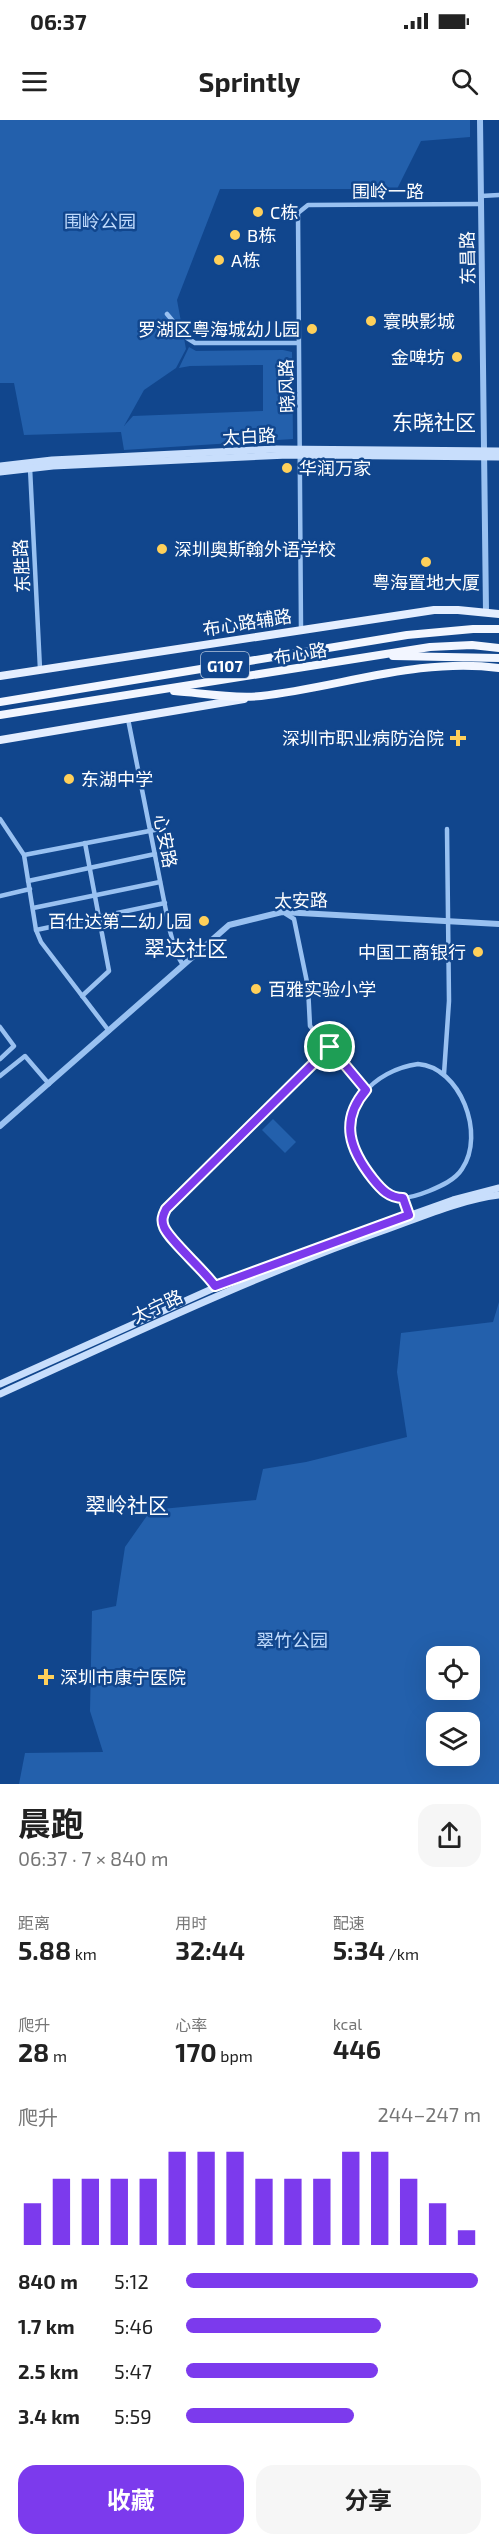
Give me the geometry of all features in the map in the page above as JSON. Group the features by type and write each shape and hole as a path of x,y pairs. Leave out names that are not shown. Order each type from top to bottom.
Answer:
{"highway":[{"name":"布心路","path":"0,702 397,637 450,631 499,629"},
{"name":"布心路","path":"450,631 499,634"},
{"name":"布心路","path":"0,715 445,646 499,648"},
{"path":"374,656 499,658"},
{"name":"G107","path":"157,690 259,696 424,669 458,666 499,668"}],"main road":[{"name":"太白路","path":"0,466 301,452 484,454 499,452"},
{"name":"太白路","path":"484,454 499,457"},
{"name":"太白路","path":"0,472 30,465"},
{"name":"布心路辅路","path":"0,676 434,610 499,614"},
{"path":"0,740 259,696"},
{"name":"太宁路","path":"0,1384 215,1286 409,1215 499,1188"},
{"name":"太宁路","path":"0,1394 219,1294 360,1239 455,1206 499,1195"}],"street":[{"name":"东昌路","path":"480,120 486,612"},
{"path":"481,196 499,195"},
{"name":"围岭一路","path":"298,213 308,205 481,204"},
{"name":"晓风路","path":"298,213 301,629"},
{"path":"167,314 187,338 198,344 298,344"},
{"name":"东胜路","path":"30,465 40,669"},
{"name":"心安路","path":"128,720 174,948 183,965"},
{"path":"0,819 24,855 36,930 44,948 109,1031"},
{"path":"24,855 165,828"},
{"path":"444,1074 450,1001 447,830"},
{"path":"82,996 109,971 85,843"},
{"path":"28,881 155,854"},
{"path":"33,908 160,882"},
{"path":"0,896 30,889"},
{"path":"36,930 165,903"},
{"path":"282,912 294,919 308,987 310,1026 366,1090"},
{"name":"太安路","path":"0,1126 229,925 282,912 499,924"},
{"path":"0,1027 14,1047 0,1059"},
{"path":"215,1286 201,1267 165,1230 163,1216 166,1209 330,1047"},
{"path":"0,1076 25,1056 49,1084"},
{"path":"428,1065 444,1074 458,1092 466,1111 470,1142 468,1158 453,1179 425,1192 403,1198 389,1195 356,1155 350,1122 354,1107 366,1090 387,1073 409,1066 428,1065"},
{"path":"403,1198 409,1215"}],"green space":[{"name":"围岭公园","path":"0,120 470,120 470,137 421,141 397,189 220,189 177,300 186,349 176,368 144,390 124,426 133,416 263,411 263,365 179,368 189,347 196,351 283,350 292,352 293,439 124,450 121,432 24,435 14,383 0,383"},
{"path":"273,1119 296,1142 285,1153 262,1130"},
{"name":"翠竹公园","path":"499,1302 499,1784 19,1784 25,1753 103,1752 90,1711 92,1611 116,1606 125,1547 151,1510 256,1500 263,1469 306,1462 407,1437 397,1372 401,1333 493,1322"}],"place":[{"name":"C栋","path":"258,212"},
{"name":"B栋","path":"235,235"},
{"name":"A栋","path":"219,260"},
{"name":"寰映影城","path":"371,321"},
{"name":"罗湖区粤海城幼儿园","path":"312,329"},
{"name":"金啤坊","path":"457,357"},
{"name":"华润万家","path":"287,468"},
{"name":"深圳奥斯翰外语学校","path":"162,549"},
{"name":"粤海置地大厦","path":"426,562"},
{"name":"深圳市职业病防治院","path":"458,738"},
{"name":"东湖中学","path":"69,779"},
{"name":"百仕达第二幼儿园","path":"204,921"},
{"name":"中国工商银行","path":"478,952"},
{"name":"百雅实验小学","path":"256,989"},
{"name":"深圳市康宁医院","path":"46,1677"}],"district":[{"name":"东晓社区","path":"434,421"},
{"name":"翠达社区","path":"186,947"},
{"name":"翠岭社区","path":"127,1504"}],"route":[{"path":"330,1047 366,1090 351,1114 350,1131 356,1155 377,1184 389,1195 403,1198 409,1215 215,1286 201,1267 165,1230 163,1216 166,1209 330,1047"}]}
